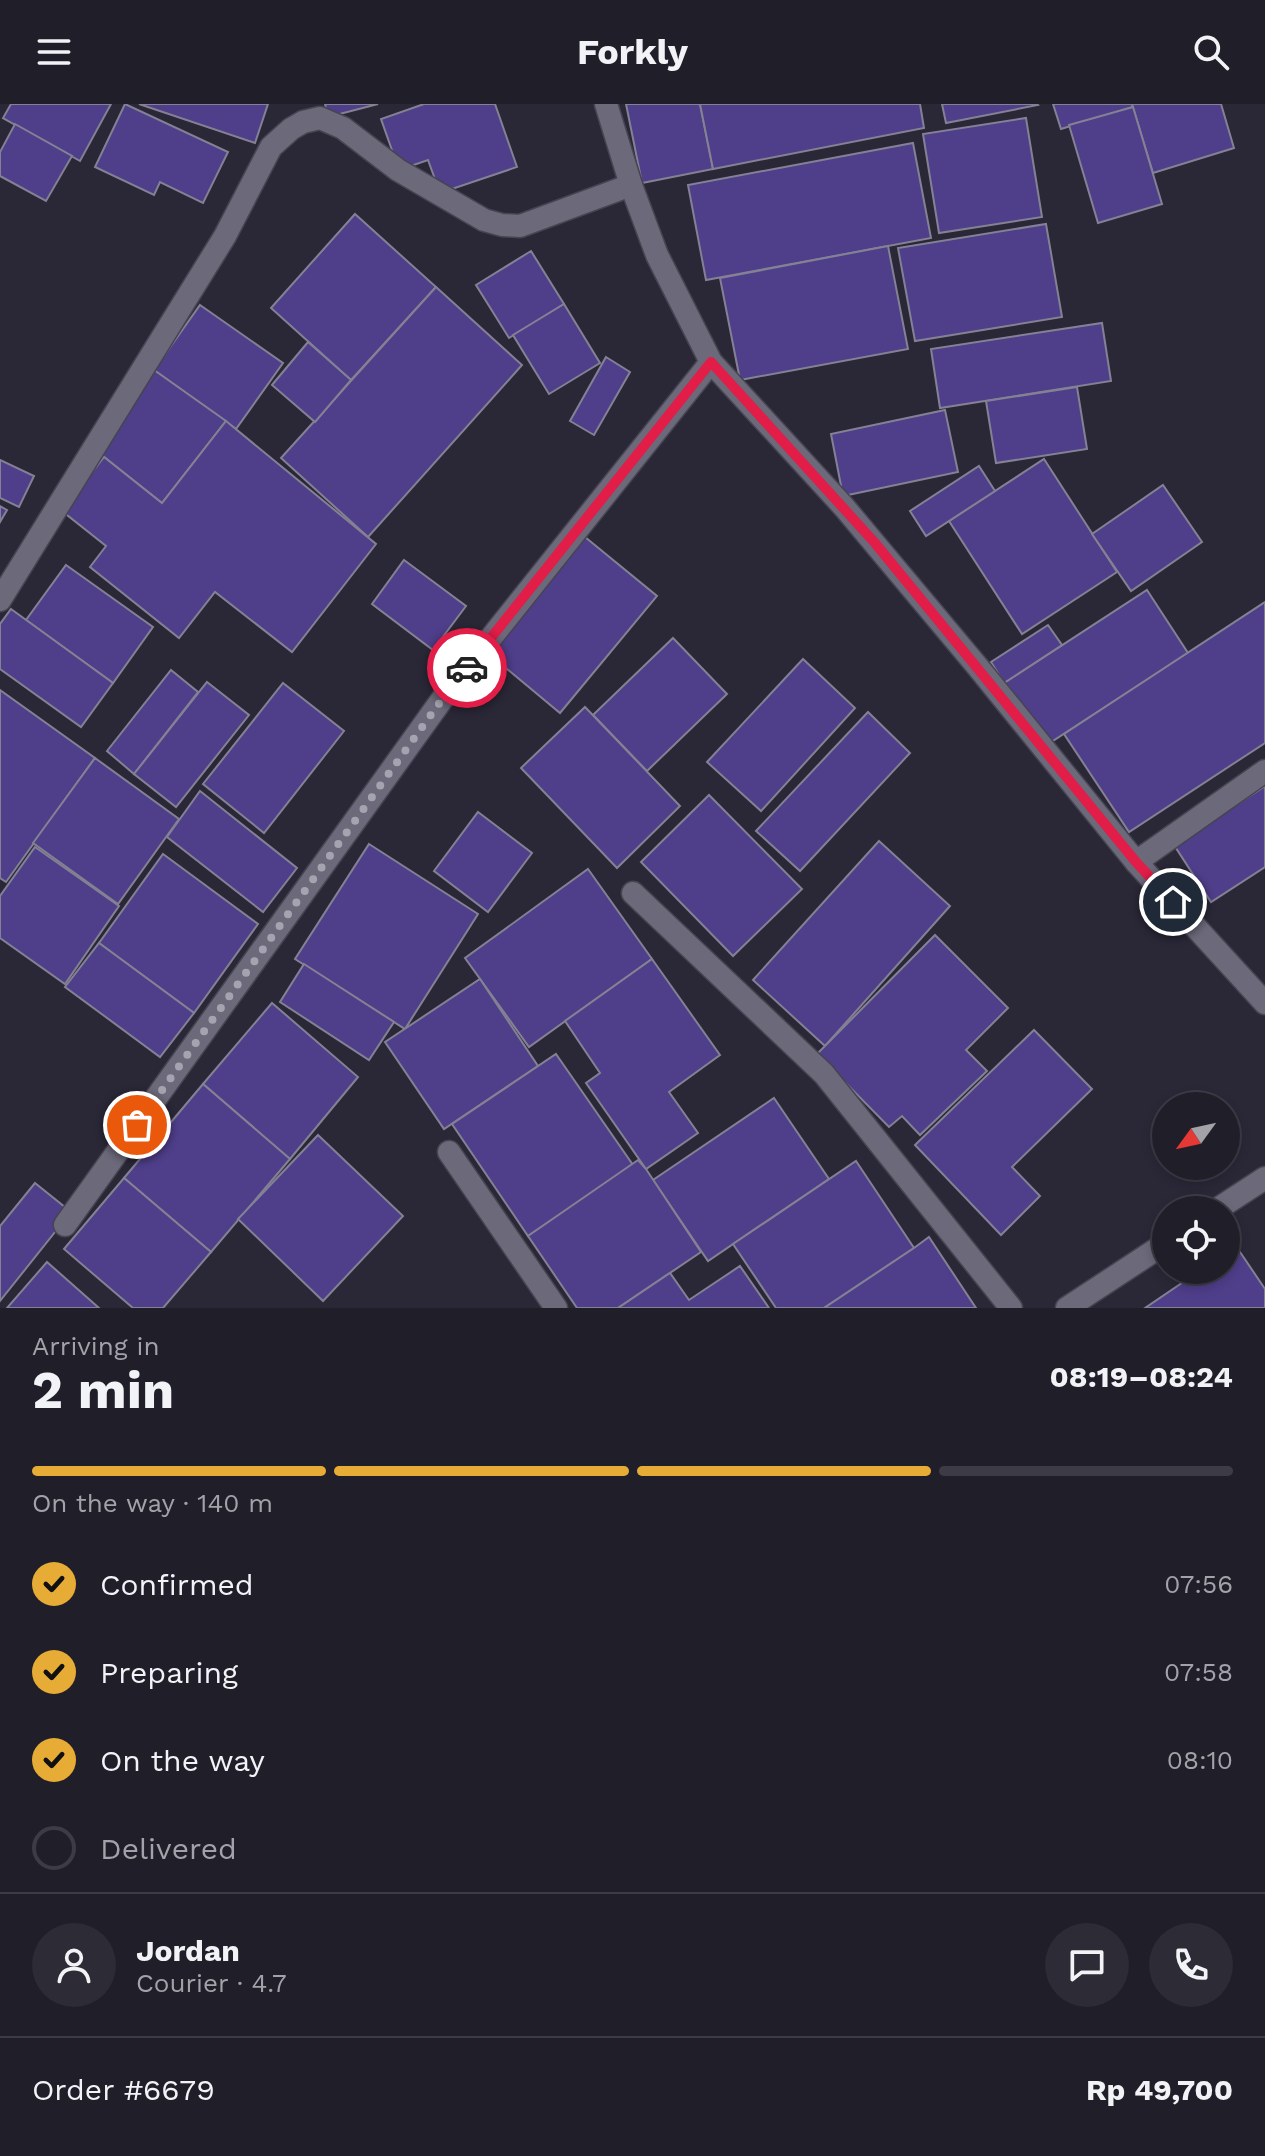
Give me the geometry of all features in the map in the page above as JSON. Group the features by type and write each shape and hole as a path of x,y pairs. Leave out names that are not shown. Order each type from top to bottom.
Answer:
{"street":[{"path":"606,104 657,255 711,362 875,543 1136,862 1265,1003"},
{"path":"0,600 225,236 271,147 291,129 320,118 343,128 398,170 484,220 502,225 520,226 631,185"},
{"path":"65,1225 443,698 711,362"},
{"path":"1136,862 1265,771"},
{"path":"633,893 824,1074 1011,1308"},
{"path":"449,1152 556,1308"},
{"path":"1237,1196 1265,1178"},
{"path":"1067,1308 1152,1252"}],"building":[{"path":"11,104 111,104 80,161 3,118"},
{"path":"125,104 228,152 203,203 160,182 154,195 95,167"},
{"path":"139,104 268,104 255,143"},
{"path":"325,104 378,104 328,117"},
{"path":"424,104 495,104 517,167 440,193 428,160 399,170 381,119"},
{"path":"626,104 700,104 713,169 642,183"},
{"path":"700,104 920,104 924,128 713,169"},
{"path":"942,104 1037,104 1038,105 946,123"},
{"path":"1053,104 1132,104 1133,107 1061,129"},
{"path":"1132,104 1221,104 1234,148 1153,173"},
{"path":"1133,107 1162,204 1098,223 1069,125"},
{"path":"1026,118 1042,217 939,233 923,134"},
{"path":"15,124 72,156 46,201 0,176 0,152"},
{"path":"913,143 931,238 706,280 688,185"},
{"path":"355,214 436,287 351,380 271,308"},
{"path":"1046,224 1062,317 915,341 898,248"},
{"path":"888,246 908,349 740,380 720,278"},
{"path":"531,251 564,304 509,338 476,285"},
{"path":"436,287 522,365 368,537 281,458"},
{"path":"564,304 600,363 549,394 513,335"},
{"path":"200,305 283,363 236,429 154,370"},
{"path":"1102,323 1111,381 940,408 931,349"},
{"path":"308,342 351,380 315,422 272,385"},
{"path":"606,357 630,372 594,435 570,421"},
{"path":"154,370 226,421 162,503 95,453"},
{"path":"1077,387 1087,449 996,463 986,401"},
{"path":"945,410 958,472 843,496 831,434"},
{"path":"226,421 376,544 292,652 215,592 179,638 90,567 106,546 62,511 104,457 162,503"},
{"path":"1044,459 1117,572 1022,634 949,521"},
{"path":"0,460 34,476 19,507 0,498"},
{"path":"979,466 995,491 926,536 910,511"},
{"path":"1163,485 1202,542 1131,591 1092,534"},
{"path":"0,506 7,510 0,522"},
{"path":"585,537 657,596 560,713 489,654"},
{"path":"404,560 466,606 433,650 372,604"},
{"path":"66,565 153,627 113,683 26,620"},
{"path":"1147,590 1188,653 1045,746 1004,683"},
{"path":"1265,602 1265,743 1129,832 1064,734"},
{"path":"11,609 113,683 81,727 0,669 0,624"},
{"path":"1048,625 1062,645 1004,683 991,662"},
{"path":"673,638 727,694 647,771 593,715"},
{"path":"803,659 855,708 761,811 707,762"},
{"path":"171,670 198,692 134,774 107,751"},
{"path":"207,682 249,715 176,807 134,774"},
{"path":"283,683 344,731 264,833 203,784"},
{"path":"0,690 95,758 6,882 0,878"},
{"path":"585,707 680,806 617,868 521,768"},
{"path":"868,712 910,753 800,871 756,831"},
{"path":"95,758 179,819 118,904 33,843"},
{"path":"1265,786 1265,867 1211,902 1174,845"},
{"path":"200,791 297,868 263,912 167,837"},
{"path":"709,795 802,889 733,956 641,862"},
{"path":"478,812 532,853 488,912 434,871"},
{"path":"879,841 950,906 825,1046 753,980"},
{"path":"369,844 478,914 405,1029 295,959"},
{"path":"35,847 119,906 65,984 0,938 0,896"},
{"path":"163,854 258,924 194,1013 99,943"},
{"path":"588,869 652,959 529,1047 465,958"},
{"path":"935,935 1008,1008 966,1050 987,1071 920,1135 902,1116 889,1127 817,1054"},
{"path":"99,943 194,1013 160,1057 65,987"},
{"path":"652,959 720,1055 669,1092 698,1133 646,1169 586,1083 600,1073 565,1021"},
{"path":"304,964 394,1022 369,1060 280,1002"},
{"path":"480,979 538,1066 444,1129 385,1042"},
{"path":"272,1003 358,1077 290,1159 203,1084"},
{"path":"1034,1030 1092,1089 1012,1167 1040,1196 1001,1235 915,1145"},
{"path":"556,1054 633,1165 528,1236 452,1124"},
{"path":"203,1084 290,1159 211,1252 124,1178"},
{"path":"774,1098 829,1179 708,1261 653,1180"},
{"path":"318,1135 403,1216 323,1301 238,1219"},
{"path":"638,1160 701,1252 618,1308 577,1308 528,1236"},
{"path":"856,1161 914,1248 824,1308 776,1308 733,1244"},
{"path":"124,1178 211,1252 163,1308 133,1308 64,1249"},
{"path":"35,1183 71,1212 0,1301 0,1226"},
{"path":"929,1237 976,1308 824,1308 914,1248"},
{"path":"1240,1252 1265,1289 1265,1308 1145,1308 1180,1284 1240,1284"},
{"path":"47,1262 99,1308 7,1308"},
{"path":"740,1266 769,1308 618,1308 670,1273 689,1300"}],"way so far":[{"path":"137,1125 467,668"}],"route":[{"path":"467,668 711,362 875,543 1136,862 1173,902"}]}
